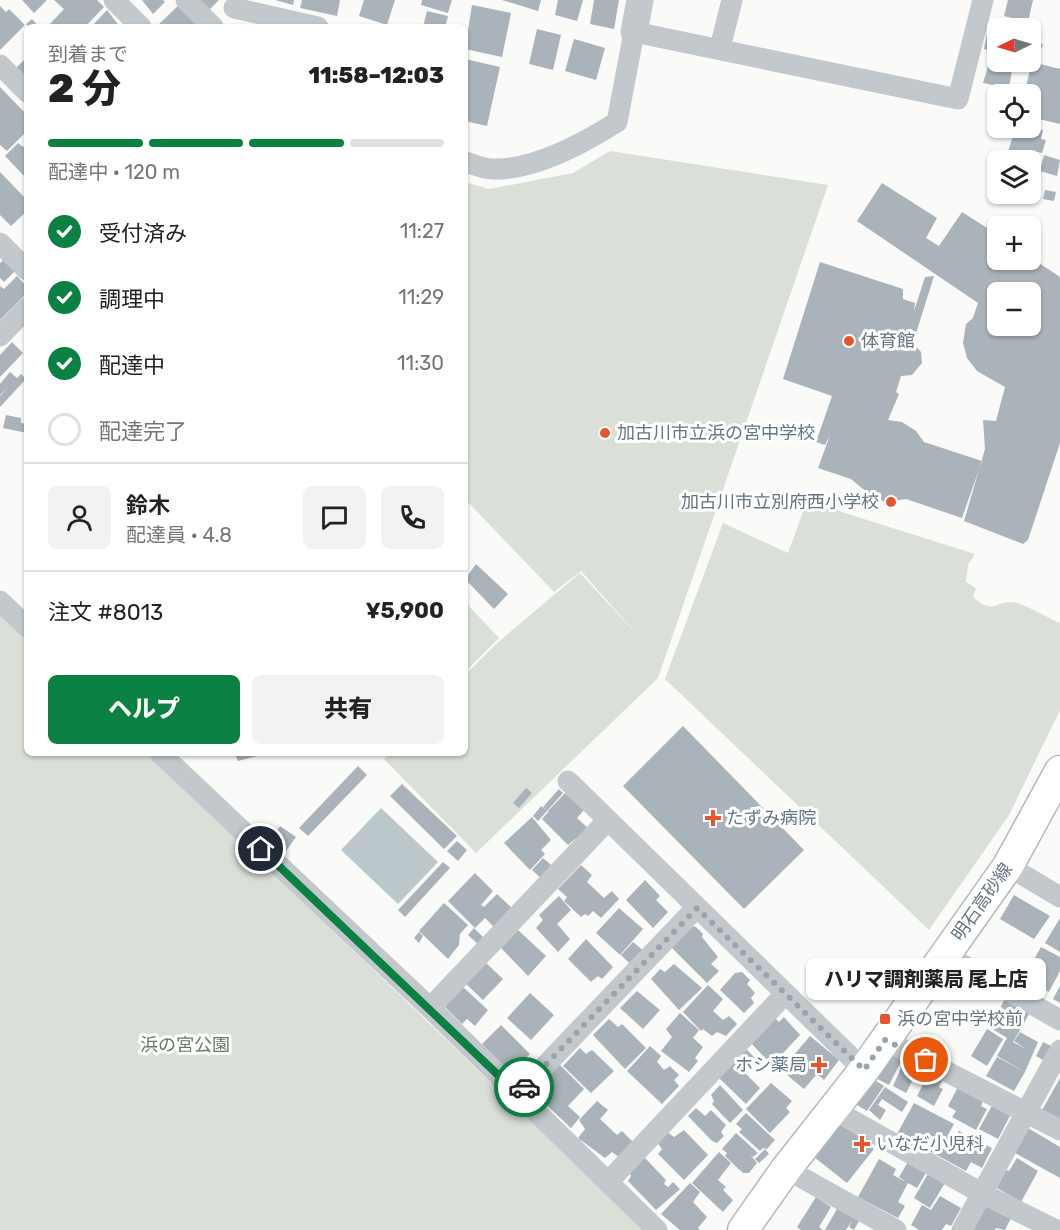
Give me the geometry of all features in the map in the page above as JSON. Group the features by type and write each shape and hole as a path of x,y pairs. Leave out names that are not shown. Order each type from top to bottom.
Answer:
{"main road":[{"name":"明石高砂線","path":"743,1230 786,1169 864,1070 1008,866 1059,777"}],"street":[{"path":"114,0 138,24"},
{"path":"186,0 210,24"},
{"path":"468,163 492,169 526,164 585,142 616,122 640,0"},
{"path":"720,48 732,0"},
{"path":"634,32 958,99 983,0"},
{"path":"223,24 236,4 307,24"},
{"path":"0,65 24,89"},
{"path":"0,243 24,267"},
{"path":"0,336 24,311"},
{"path":"0,601 24,624"},
{"path":"163,756 430,1008 657,1230"},
{"path":"568,782 864,1070"},
{"path":"430,1008 608,820"},
{"path":"1008,866 1060,897"},
{"path":"518,1094 697,908"},
{"path":"945,955 1060,1020"},
{"path":"608,1182 785,993"},
{"path":"885,1040 1060,1130"},
{"path":"962,1230 984,1194 1060,1050"},
{"path":"832,1109 984,1194 1056,1230"},
{"path":"786,1169 896,1230"}],"green space":[{"name":"加古川市立浜の宮中学校","path":"610,151 828,185 658,678 476,853 384,759 386,756 468,756 468,672 496,644 580,573 642,640 581,571 554,592 468,502 468,183 489,189 573,173"},
{"path":"807,501 975,554 968,565 966,582 976,588 973,597 980,603 990,607 1006,602 1017,603 1060,623 1060,710 1009,815 929,930 665,679 723,523 788,553"},
{"path":"468,605 499,638 468,669"},
{"name":"浜の宮公園","path":"0,612 24,635 24,756 150,756 645,1230 0,1230"}],"shaded area":[{"path":"381,808 438,862 398,904 341,850"}],"building":[{"path":"22,0 47,0 34,13"},
{"path":"54,0 97,0 104,7 88,24 50,24 64,9"},
{"path":"142,0 163,0 165,2 153,14"},
{"path":"192,0 219,0 205,14"},
{"path":"275,0 294,0 293,5"},
{"path":"302,0 340,0 337,16 300,8"},
{"path":"364,0 395,0 387,24 359,16"},
{"path":"422,0 452,0 448,13 421,5"},
{"path":"502,0 541,0 538,11"},
{"path":"558,0 583,0 577,21 555,15"},
{"path":"594,0 619,0 614,29 590,24"},
{"path":"1008,0 1033,0 1029,18 1004,16"},
{"path":"182,2 201,24 159,24"},
{"path":"472,5 511,13 502,57 468,50"},
{"path":"0,6 6,12 9,9 24,26 0,50"},
{"path":"107,10 118,24 94,24"},
{"path":"427,11 448,16 446,24 424,24"},
{"path":"32,19 36,24 26,24"},
{"path":"537,29 561,35 553,70 529,64"},
{"path":"987,34 987,50 984,49"},
{"path":"574,39 605,48 596,80 565,71"},
{"path":"24,60 24,81 13,71"},
{"path":"468,60 500,67 487,126 468,122"},
{"path":"1041,64 1060,69 1060,124 1041,120 1041,84 1026,84 1030,72 1041,72"},
{"path":"987,70 987,72 1012,72 1010,84 983,83"},
{"path":"0,87 24,112 24,134 7,151 0,145"},
{"path":"1041,130 1043,130 1041,139 1046,140 1042,153 1041,150 1009,150 1012,138 1041,138"},
{"path":"18,143 24,146 24,176 5,156"},
{"path":"1044,155 1060,160 1057,176 1041,171"},
{"path":"0,172 24,197 24,214 11,226 0,215"},
{"path":"882,183 937,218 926,238 939,246 962,212 987,228 987,270 1041,270 1041,264 1060,277 1060,443 1028,540 1023,544 964,521 985,449 983,420 996,421 1005,387 977,371 967,358 963,343 966,324 973,318 978,303 857,221"},
{"path":"1045,190 1056,192 1054,201 1043,199"},
{"path":"5,259 15,271 4,282 0,278 0,263"},
{"path":"820,262 903,289 903,299 915,303 914,311 925,277 934,276 913,343 921,352 922,363 912,375 901,376 896,392 899,394 888,420 902,422 916,431 924,442 982,461 962,518 906,499 887,502 875,499 851,479 818,468 830,435 825,445 816,442 832,396 783,379"},
{"path":"17,276 24,284 24,296 0,320 0,286 4,289"},
{"path":"12,342 23,353 0,377 0,355"},
{"path":"10,372 17,378 21,374 24,377 24,381 0,407 0,396 8,388 0,395 0,384"},
{"path":"6,415 21,418 21,423 24,424 24,432 3,428"},
{"path":"476,564 508,594 494,609 468,582 468,575"},
{"name":"たずみ病院","path":"683,726 804,850 744,909 623,786"},
{"path":"236,756 257,756 238,761"},
{"path":"358,766 367,775 308,836 299,828"},
{"path":"402,784 457,836 444,849 390,796"},
{"path":"526,788 532,793 519,808 513,803"},
{"path":"559,789 563,793 547,811 543,807"},
{"path":"565,793 584,810 577,818 589,829 578,841 575,839 568,845 542,819 548,812 550,814 548,811"},
{"path":"541,806 547,811 538,821 533,816"},
{"path":"532,817 551,840 541,850 545,854 530,870 504,843"},
{"path":"280,826 296,837 286,851 270,839"},
{"path":"457,841 467,850 458,861 447,851"},
{"path":"543,858 556,869 544,881 532,870"},
{"path":"443,862 450,868 405,917 398,910"},
{"path":"581,865 592,875 587,882 604,898 612,891 619,899 601,918 593,911 588,916 585,914 581,917 564,901 567,897 558,889"},
{"path":"475,873 493,891 481,905 484,907 497,894 514,910 496,929 485,918 475,928 448,901"},
{"path":"645,880 660,896 656,900 668,912 653,928 626,900"},
{"path":"1014,895 1050,916 1034,939 1000,919"},
{"path":"559,896 571,910 557,924 570,939 558,952 536,928 543,920 539,915"},
{"path":"444,903 468,925 460,934 459,945 448,959 419,931"},
{"path":"619,908 643,929 620,955 596,933"},
{"path":"1060,918 1060,952 1045,943"},
{"path":"691,926 696,927 703,934 702,937 718,957 711,964 719,971 707,983 671,947"},
{"path":"474,928 485,939 479,945 468,935"},
{"path":"518,930 546,956 528,976 501,948"},
{"path":"419,932 423,936 419,943 414,938"},
{"path":"586,939 613,967 602,979 598,976 591,982 568,959"},
{"path":"633,942 645,952 632,966 621,955"},
{"path":"1041,947 1060,957 1060,971 1049,992 1031,982 1040,965 1033,961"},
{"path":"485,962 503,979 483,1000 465,983"},
{"path":"674,964 702,988 679,1010 651,979 660,969 665,972"},
{"path":"742,972 750,980 747,984 755,993 751,998 754,1003 744,1013 720,990 735,973"},
{"path":"708,985 723,999 713,1011 723,1020 729,1016 737,1024 726,1036 717,1032 712,1036 703,1029 701,1031 683,1012"},
{"path":"1060,986 1060,1003 1053,999"},
{"path":"463,987 488,1010 475,1026 467,1019 462,1024 444,1006"},
{"path":"637,991 660,1010 643,1029 620,1008"},
{"path":"530,993 554,1015 531,1040 507,1018"},
{"path":"1008,994 1032,1009 1013,1042 1026,1049 1014,1041 1020,1032 1038,1042 1025,1072 997,1056 1007,1038 989,1027"},
{"path":"680,1013 699,1030 693,1038 703,1047 695,1058 698,1061 689,1072 661,1051 672,1037 666,1029"},
{"path":"784,1017 800,1035 772,1065 750,1042 775,1018 779,1022"},
{"path":"609,1019 618,1027 622,1024 646,1048 625,1069 593,1035"},
{"path":"501,1025 530,1054 511,1073 482,1044"},
{"path":"987,1029 1003,1039 987,1066 971,1056"},
{"path":"810,1036 839,1060 824,1080 817,1074 804,1089 781,1070"},
{"path":"1043,1042 1051,1046 1043,1060 1036,1056"},
{"path":"650,1046 661,1056 657,1062 664,1070 670,1066 679,1075 674,1080 679,1086 662,1104 627,1071"},
{"path":"580,1048 586,1054 592,1050 614,1071 591,1093 563,1066"},
{"path":"745,1048 758,1061 746,1074 760,1088 746,1104 718,1077"},
{"path":"894,1048 905,1054 889,1085 874,1077"},
{"path":"907,1054 922,1062 906,1093 893,1086"},
{"path":"997,1057 1025,1072 1014,1091 986,1076"},
{"path":"559,1064 584,1089 568,1106 580,1117 571,1128 541,1100 544,1096 537,1090"},
{"path":"931,1069 945,1076 939,1087 943,1089 934,1106 917,1096"},
{"path":"1060,1078 1060,1121 1041,1112"},
{"path":"873,1079 884,1086 867,1111 857,1105"},
{"path":"771,1083 792,1101 786,1108 790,1112 770,1133 746,1109"},
{"path":"720,1085 743,1110 730,1123 712,1104 714,1101 711,1095"},
{"path":"885,1087 908,1102 902,1112 882,1099 878,1105 886,1110 880,1120 869,1110"},
{"path":"958,1087 983,1101 981,1106 987,1109 976,1130 952,1117 956,1111 948,1106"},
{"path":"597,1101 608,1110 600,1119 617,1135 622,1131 634,1143 620,1158 612,1152 605,1158 578,1138 585,1129 579,1120"},
{"path":"994,1102 1012,1112 998,1139 979,1129"},
{"path":"914,1103 954,1124 949,1133 956,1136 959,1131 992,1148 982,1168 971,1162 966,1171 924,1148 928,1140 921,1136 916,1145 897,1134"},
{"path":"696,1108 705,1116 711,1110 726,1125 721,1132 724,1136 717,1143 712,1141 688,1116"},
{"path":"746,1113 775,1140 767,1149 763,1148 760,1151 739,1132 742,1129 736,1124"},
{"path":"842,1123 874,1149 847,1183 814,1157"},
{"path":"1028,1128 1060,1147 1060,1178 1015,1153"},
{"path":"684,1130 708,1155 684,1180 658,1154 662,1149 656,1141 666,1131 674,1137"},
{"path":"736,1133 758,1153 753,1157 750,1154 757,1163 749,1173 743,1173 725,1156 727,1153 722,1149"},
{"path":"765,1149 769,1154 759,1163 755,1159"},
{"path":"719,1152 731,1163 718,1180 726,1187 723,1190 733,1200 723,1212 692,1183"},
{"path":"644,1157 666,1180 664,1184 668,1187 673,1182 680,1189 656,1210 628,1181 631,1176 629,1172"},
{"path":"1017,1158 1038,1171 1021,1202 997,1188 1006,1170 1009,1171"},
{"path":"879,1159 896,1169 893,1175 906,1182 899,1177 909,1160 927,1171 917,1188 908,1183 898,1202 905,1206 898,1218 858,1197"},
{"path":"929,1172 946,1181 930,1208 914,1198"},
{"path":"690,1183 700,1192 693,1202 707,1217 698,1228 700,1230 680,1230 661,1214"},
{"path":"940,1196 961,1208 951,1226 946,1224 942,1230 919,1230 911,1225 922,1205 931,1210"},
{"path":"816,1197 831,1207 819,1227 823,1230 801,1230 797,1227"},
{"path":"986,1205 1012,1216 1005,1230 996,1228 995,1230 973,1230"},
{"path":"838,1207 859,1221 854,1230 849,1227 852,1220 846,1230 825,1230"}],"way so far":[{"path":"524,1087 697,908 864,1070 885,1040 926,1060"}],"place":[{"name":"体育館","path":"849,341"},
{"name":"加古川市立浜の宮中学校","path":"605,433"},
{"name":"加古川市立別府西小学校","path":"891,502"},
{"name":"たずみ病院","path":"713,818"},
{"name":"浜の宮中学校前","path":"885,1019"},
{"name":"ハリマ調剤薬局 尾上店","path":"926,1060"},
{"name":"ホシ薬局","path":"819,1065"},
{"name":"いなだ小児科","path":"862,1144"}],"route":[{"path":"261,849 518,1094 524,1087"}]}
